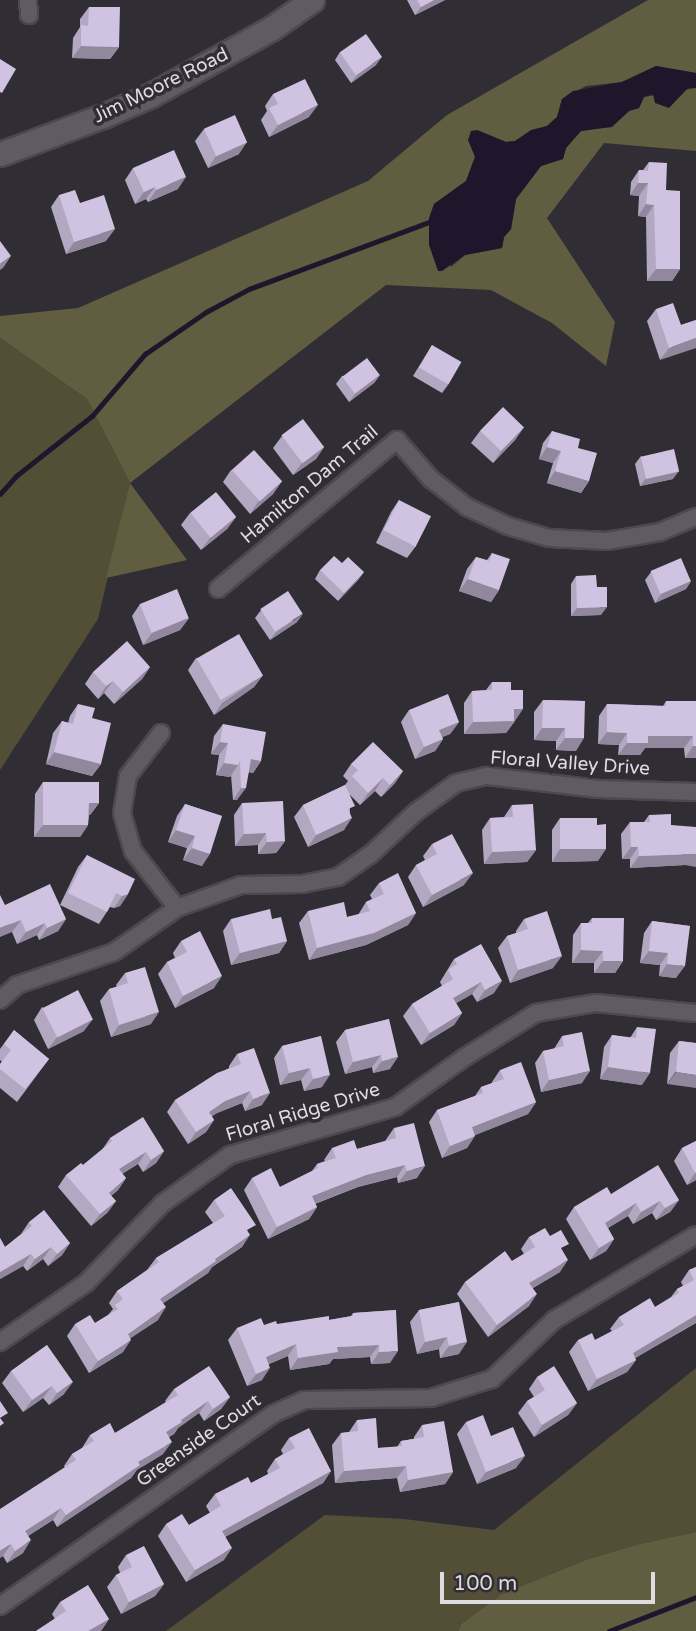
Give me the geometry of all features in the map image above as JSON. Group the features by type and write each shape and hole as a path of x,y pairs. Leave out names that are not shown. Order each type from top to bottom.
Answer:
{"street":[{"name":"Jim Moore Road","path":"0,154 103,117 151,95 272,28 312,0"},
{"name":"Hamilton Dam Trail","path":"218,589 397,440 431,479 467,507 508,526 549,538 607,541 660,532 696,517"},
{"path":"161,733 128,776 122,813 133,851 177,908"},
{"name":"Floral Valley Drive","path":"0,1000 17,985 114,952 177,908 240,886 302,884 338,877 370,855 416,812 456,783 488,776 598,789 696,792"},
{"name":"Floral Ridge Drive","path":"0,1342 86,1283 163,1203 230,1155 395,1107 465,1057 536,1013 596,1003 696,1013"},
{"name":"Greenside Court","path":"0,1606 273,1414 304,1401 431,1398 492,1379 554,1320 696,1235"}],"shaded area":[{"path":"648,0 696,0 696,73 656,66 622,82 586,86 562,99 557,117 547,126 531,131 515,141 506,142 477,130 475,157 466,181 434,204 451,267 465,255 502,248 504,237 511,229 516,199 541,166 563,159 566,148 581,131 612,126 629,111 639,108 644,97 696,88 696,151 604,143 547,218 615,322 606,366 552,323 491,290 386,285 130,483 87,399 0,338 0,316 78,308 368,181 447,115"},
{"path":"656,66 696,73 696,88 688,88 669,108 655,103 653,94 644,97 639,108 629,111 612,127 581,131 566,148 563,159 541,166 516,199 511,229 504,237 502,248 465,255 438,271 429,245 429,218 434,204 466,181 475,157 468,140 471,131 477,130 506,142 515,141 531,130 547,126 557,117 562,99 573,91 622,82"},
{"path":"0,338 87,399 130,483 98,619 0,770"},
{"path":"130,483 187,560 106,578"},
{"path":"696,1368 696,1532 639,1544 588,1559 502,1594 461,1624 458,1631 166,1631 325,1515 404,1519 494,1530"},
{"path":"696,1532 696,1631 458,1631 461,1624 502,1594 588,1559 639,1544"}],"building":[{"path":"417,0 434,0 421,7"},
{"path":"89,7 120,7 119,47 81,46 81,25 88,26"},
{"path":"366,34 382,57 356,75 340,52"},
{"path":"0,59 16,69 2,93 0,92"},
{"path":"305,79 318,105 278,125 269,108 278,104 273,94"},
{"path":"235,115 247,142 216,156 204,129"},
{"path":"174,150 186,177 156,190 155,187 144,192 133,168"},
{"path":"649,162 667,163 666,190 680,191 680,269 656,269 654,205 646,204 648,183 638,183 639,170 648,171"},
{"path":"75,190 80,203 104,195 115,229 74,242 59,195"},
{"path":"0,241 11,256 0,264"},
{"path":"673,303 681,325 696,320 696,338 669,348 656,309"},
{"path":"432,345 461,362 448,385 419,368"},
{"path":"367,358 380,375 355,393 342,377"},
{"path":"503,407 524,427 501,451 480,431"},
{"path":"303,419 324,447 303,463 281,435"},
{"path":"552,431 580,439 578,448 597,453 589,481 555,471 561,451 547,447"},
{"path":"674,449 679,471 646,479 641,457"},
{"path":"254,450 282,481 260,501 232,470"},
{"path":"216,492 236,517 210,538 190,513"},
{"path":"399,500 431,516 416,547 384,530"},
{"path":"492,553 510,559 499,590 468,579 476,557 489,561"},
{"path":"334,556 342,563 348,557 364,572 344,593 320,570"},
{"path":"681,558 691,581 660,594 651,571"},
{"path":"596,575 597,587 607,587 607,607 577,608 576,576"},
{"path":"177,589 189,618 152,633 140,604"},
{"path":"288,591 303,614 275,632 260,609"},
{"path":"239,634 263,676 221,700 197,658"},
{"path":"127,641 150,667 123,692 113,681 106,686 93,672"},
{"path":"492,682 511,682 511,690 523,690 523,709 514,709 514,721 473,722 472,691 492,690"},
{"path":"448,694 459,722 439,730 443,739 424,747 409,710"},
{"path":"543,700 585,701 584,738 565,738 565,728 542,728"},
{"path":"666,701 696,701 696,746 693,746 693,736 648,736 648,743 627,743 627,733 607,732 607,704 666,706"},
{"path":"78,704 95,708 92,718 111,723 101,764 54,752 62,721 73,724"},
{"path":"223,724 266,732 261,761 251,759 246,788 241,788 240,761 238,765 224,763 228,743 220,742"},
{"path":"373,742 403,771 390,785 383,778 368,793 352,776 358,770 351,764"},
{"path":"43,782 99,782 99,803 89,803 88,825 43,825"},
{"path":"345,785 355,806 348,809 352,818 316,835 303,805"},
{"path":"283,801 285,841 267,842 266,833 244,834 242,803"},
{"path":"185,804 222,816 210,854 192,848 195,836 176,830"},
{"path":"533,804 536,850 492,852 490,818 513,817 512,805"},
{"path":"671,814 671,825 696,827 696,854 639,856 638,847 631,847 630,822 650,822 649,815"},
{"path":"560,818 597,818 597,825 606,824 606,849 560,849"},
{"path":"452,834 473,873 432,895 416,865 437,854 432,844"},
{"path":"87,855 135,879 128,894 122,896 116,893 107,912 68,893"},
{"path":"398,873 416,913 374,933 317,948 308,911 344,902 347,917 370,911 366,902 384,894 379,883"},
{"path":"50,884 66,919 47,928 45,923 26,932 21,920 0,928 0,895 5,905"},
{"path":"270,909 272,919 281,917 287,941 240,953 231,919"},
{"path":"547,911 562,956 518,970 507,936 528,929 524,919"},
{"path":"592,918 624,918 623,961 603,961 603,951 581,950 581,923 592,923"},
{"path":"652,921 690,926 685,966 667,964 668,953 649,951"},
{"path":"200,931 222,976 183,996 167,962 187,952 181,941"},
{"path":"481,944 502,981 485,990 481,982 453,998 462,1013 430,1033 412,1004 453,979 448,970 457,964 454,959"},
{"path":"145,967 159,1012 119,1025 109,989 128,983 125,973"},
{"path":"78,990 93,1019 57,1038 42,1008"},
{"path":"389,1019 398,1057 382,1061 381,1055 353,1062 345,1030"},
{"path":"637,1027 656,1029 650,1073 608,1067 612,1035 636,1038"},
{"path":"14,1030 49,1059 25,1089 0,1069 0,1064 11,1050 4,1044"},
{"path":"582,1032 590,1071 549,1080 543,1051 564,1046 562,1036"},
{"path":"321,1036 330,1075 313,1079 310,1068 289,1073 282,1046"},
{"path":"679,1041 696,1043 696,1075 676,1072"},
{"path":"254,1048 270,1093 253,1099 250,1091 225,1101 209,1112 214,1120 196,1132 175,1100 217,1073 241,1064 237,1054"},
{"path":"521,1062 536,1102 472,1127 475,1136 450,1146 437,1110 483,1093 481,1087 504,1079 500,1070"},
{"path":"143,1117 164,1151 151,1160 146,1152 119,1169 126,1178 109,1193 116,1201 100,1214 66,1175 112,1141 110,1138"},
{"path":"414,1123 425,1166 407,1171 405,1165 366,1175 312,1196 317,1207 277,1227 252,1178 271,1168 280,1187 318,1168 317,1164 336,1158 332,1148 354,1140 357,1149 396,1138 394,1128"},
{"path":"696,1141 696,1172 695,1173 682,1148"},
{"path":"658,1165 679,1200 665,1208 660,1201 641,1212 636,1203 605,1223 614,1239 599,1248 574,1207 607,1187 611,1194"},
{"path":"231,1188 256,1225 247,1230 250,1235 160,1299 166,1307 128,1334 131,1340 98,1361 75,1324 90,1315 95,1323 118,1309 115,1305 123,1299 117,1291 159,1262 156,1258 225,1216 214,1200"},
{"path":"44,1210 70,1243 57,1254 51,1247 35,1259 31,1254 0,1272 0,1238 5,1247 32,1226 29,1222"},
{"path":"545,1228 550,1236 561,1230 569,1244 561,1248 568,1260 529,1283 537,1294 497,1325 465,1282 505,1251 512,1261 535,1247 529,1237"},
{"path":"696,1267 696,1315 633,1353 636,1360 597,1379 578,1340 592,1333 595,1340 624,1325 619,1317 650,1298 655,1307 679,1293 677,1289 694,1280 689,1270"},
{"path":"459,1302 467,1342 449,1346 447,1337 425,1342 419,1310"},
{"path":"396,1310 398,1351 379,1352 379,1345 337,1347 338,1352 298,1358 296,1344 266,1357 270,1368 256,1374 237,1328 261,1318 264,1325 276,1321 277,1324 329,1316 329,1320 353,1316 353,1313"},
{"path":"47,1345 73,1382 57,1393 52,1386 32,1400 11,1371"},
{"path":"209,1366 230,1397 213,1409 208,1401 166,1432 172,1442 138,1462 140,1465 66,1515 61,1508 25,1531 31,1540 15,1551 11,1544 0,1551 0,1509 76,1460 72,1454 94,1441 90,1435 110,1423 115,1433 178,1395 174,1389"},
{"path":"554,1366 577,1403 542,1425 527,1401 545,1390 537,1377"},
{"path":"0,1401 8,1413 0,1418"},
{"path":"483,1415 491,1436 513,1427 525,1456 486,1472 466,1422"},
{"path":"376,1418 378,1448 402,1446 401,1441 424,1437 422,1425 444,1421 453,1472 408,1480 406,1466 344,1471 341,1433 358,1431 357,1420"},
{"path":"309,1428 331,1471 222,1531 232,1548 195,1570 166,1524 182,1514 189,1525 221,1506 215,1494 248,1477 251,1483 280,1468 275,1459 295,1448 289,1438"},
{"path":"144,1546 164,1584 129,1602 116,1575 132,1567 126,1555"},
{"path":"88,1585 109,1619 88,1631 36,1631 66,1611 60,1602"}],"waterway":[{"path":"0,494 16,476 92,416 145,354 206,312 249,289 429,222"},
{"path":"609,1631 696,1597"}]}
